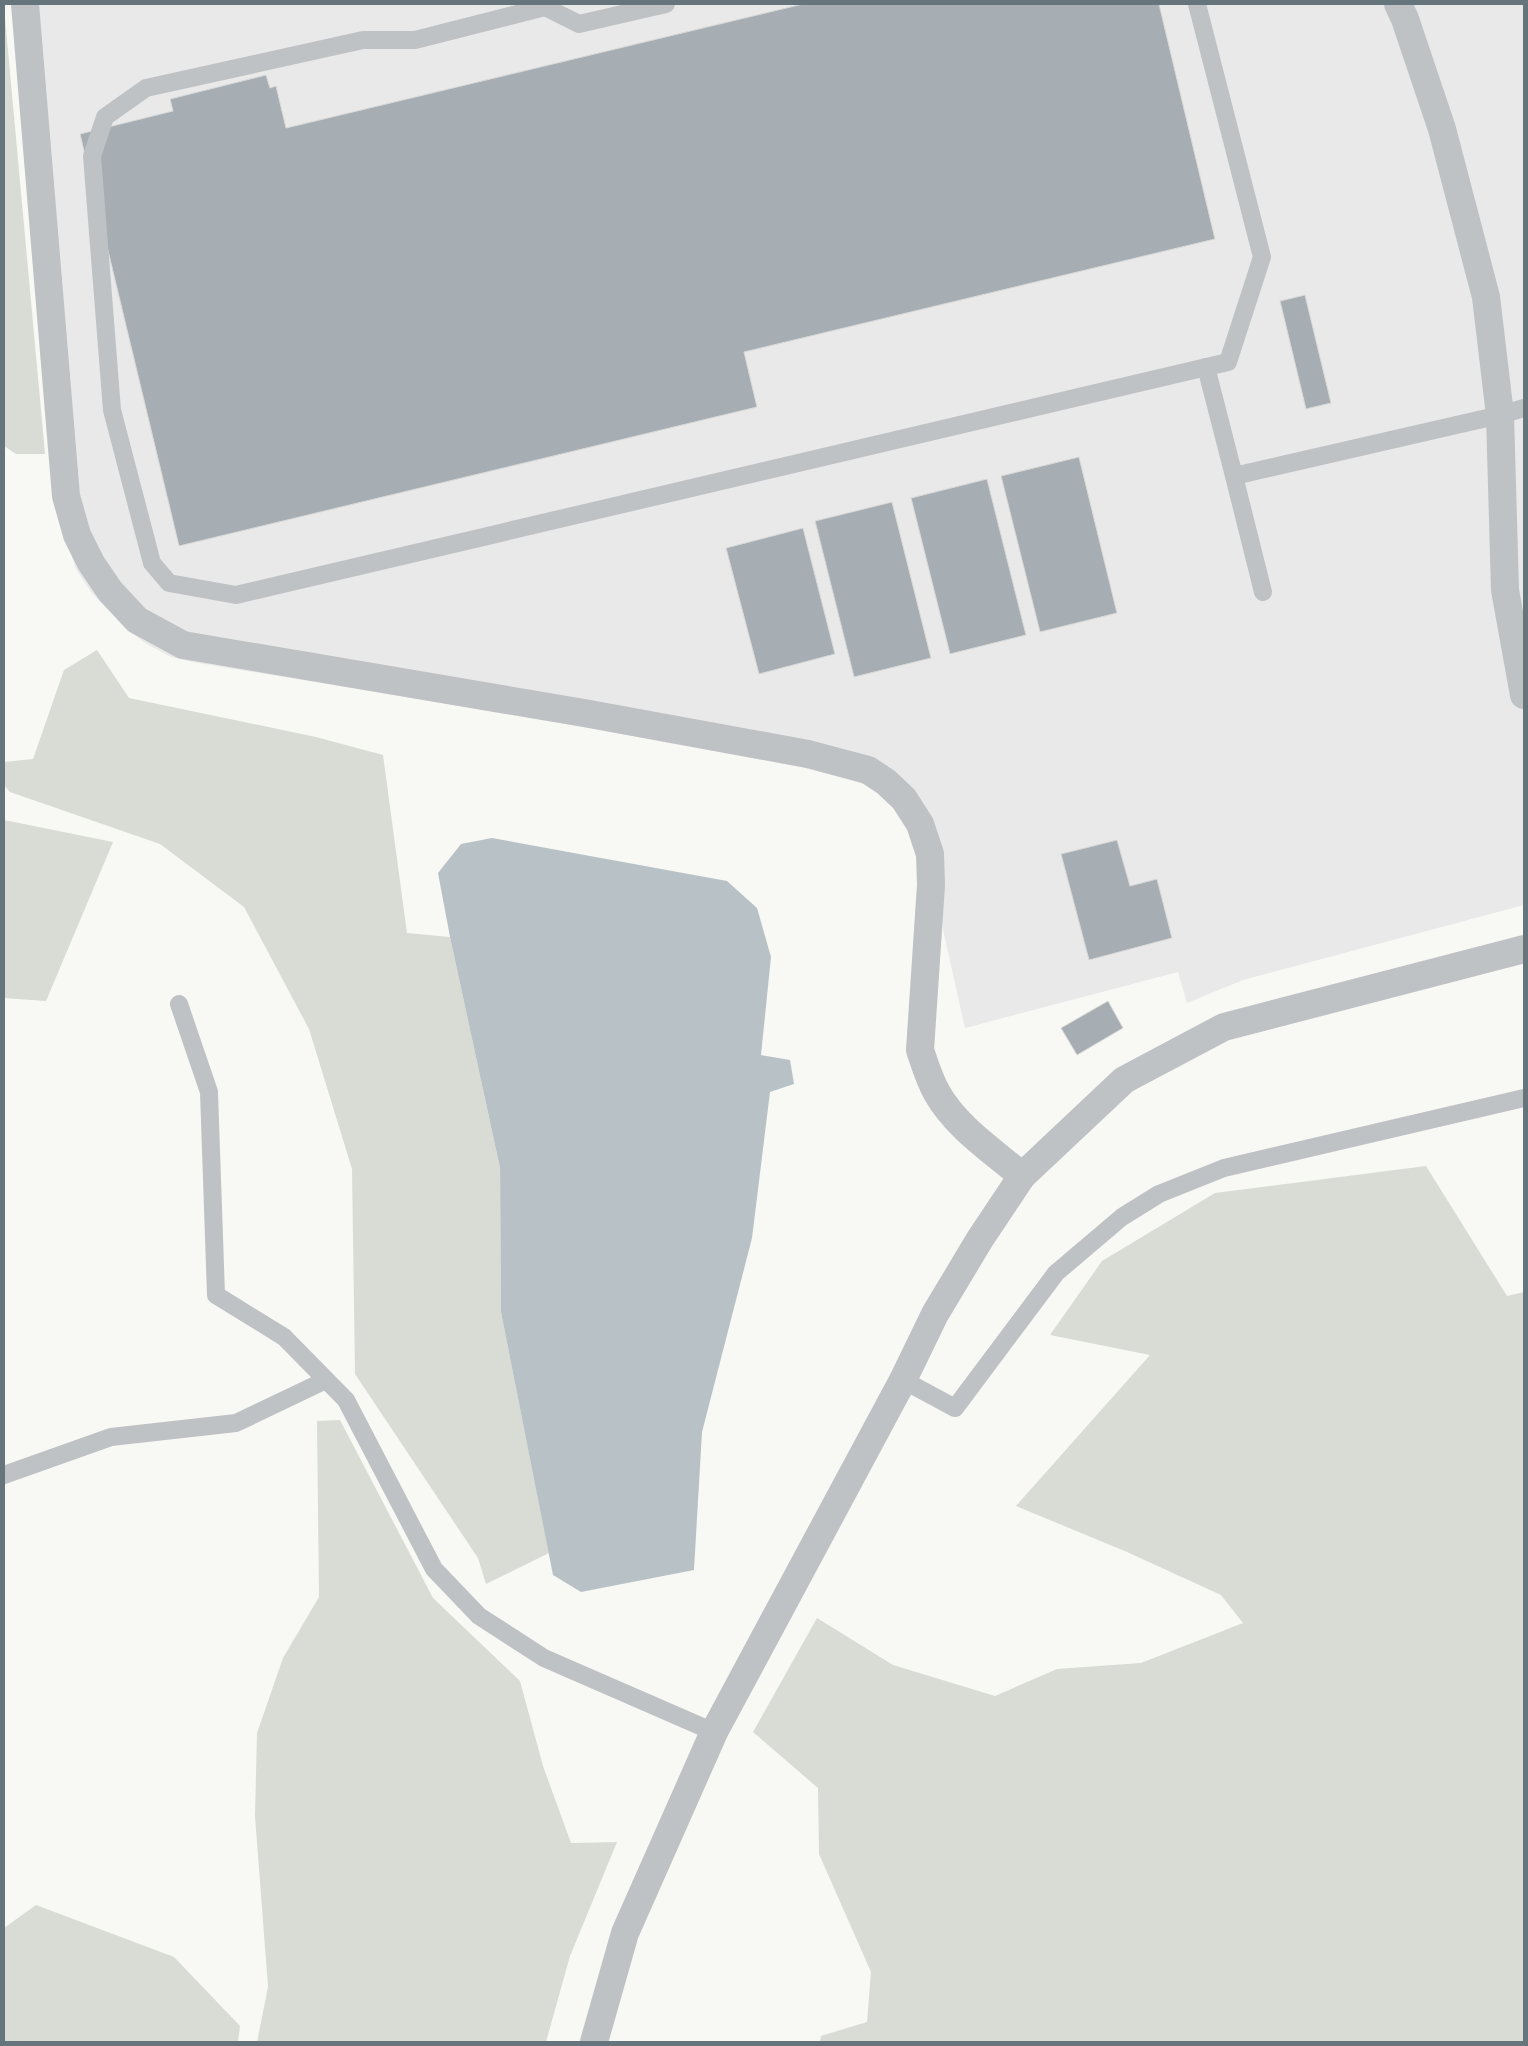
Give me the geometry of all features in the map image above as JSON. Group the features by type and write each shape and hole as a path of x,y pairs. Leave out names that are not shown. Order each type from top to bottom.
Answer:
{"street":[{"path":"25,4 66,496 77,535 91,564 110,591 137,620 183,645 808,754 868,770 886,782 904,799 920,824 930,854 931,885 920,1050 928,1074 938,1095 960,1122 1022,1176"},
{"path":"1398,4 1405,19 1442,129 1486,297 1512,412 1505,590 1524,695"},
{"path":"594,2042 625,1933 714,1732 904,1380 935,1314 980,1239 1022,1176 1124,1080 1224,1027 1524,949"}],"lane":[{"path":"666,4 579,24 544,5 415,40 363,40 146,88 106,117 92,156 112,410 152,563 169,583 236,595 1228,362 1262,257 1197,4"},
{"path":"1206,367 1263,592"},
{"path":"1234,476 1512,412"},
{"path":"179,1004 209,1092 216,1295 284,1337 346,1400 434,1568 479,1616 544,1658 714,1732"},
{"path":"904,1380 955,1408 1056,1273 1122,1218 1159,1194 1224,1168 1524,1098"},
{"path":"4,1475 111,1437 236,1423 326,1380"}],"shaded area":[{"path":"18,4 1524,4 1524,905 1243,980 1187,1003 1178,972 965,1028 940,916 919,861 909,828 887,800 867,785 810,769 657,739 193,662 171,657 147,644 127,630 91,592 76,569 67,541"},
{"path":"4,7 45,454 16,454 4,446"},
{"path":"97,650 129,698 316,737 383,755 407,933 450,937 500,1168 501,1312 549,1553 486,1584 478,1558 355,1374 352,1169 309,1029 244,907 160,844 10,792 4,785 4,762 33,759 64,670"},
{"path":"4,820 113,842 46,1001 4,998"},
{"path":"492,838 727,881 757,908 771,957 761,1055 790,1060 794,1084 770,1092 752,1238 702,1432 694,1570 581,1592 553,1575 501,1312 500,1168 438,873 461,844"},
{"path":"1426,1166 1507,1296 1524,1292 1524,2042 820,2042 821,2036 867,2022 871,1972 819,1854 818,1788 753,1732 817,1618 893,1665 995,1696 1057,1669 1141,1663 1243,1623 1221,1595 1127,1552 1016,1506 1150,1355 1050,1335 1102,1261 1215,1193"},
{"path":"340,1420 433,1598 520,1681 543,1766 571,1843 617,1842 570,1956 546,2042 257,2042 268,1987 255,1816 257,1733 283,1658 319,1597 317,1421"},
{"path":"36,1905 174,1957 240,2026 238,2042 4,2042 4,1928"}],"building":[{"path":"803,4 1159,4 1215,239 744,352 757,407 179,546 80,134 173,111 170,99 266,75 270,88 276,86 286,128"},
{"path":"1305,295 1331,403 1306,409 1280,301"},
{"path":"1079,457 1117,613 1040,632 1001,476"},
{"path":"987,479 1026,635 950,654 911,498"},
{"path":"892,502 931,658 854,677 815,521"},
{"path":"803,528 835,654 759,674 726,548"},
{"path":"1117,840 1130,886 1157,879 1172,938 1089,960 1061,854"},
{"path":"1108,1001 1123,1028 1077,1055 1061,1028"}]}
